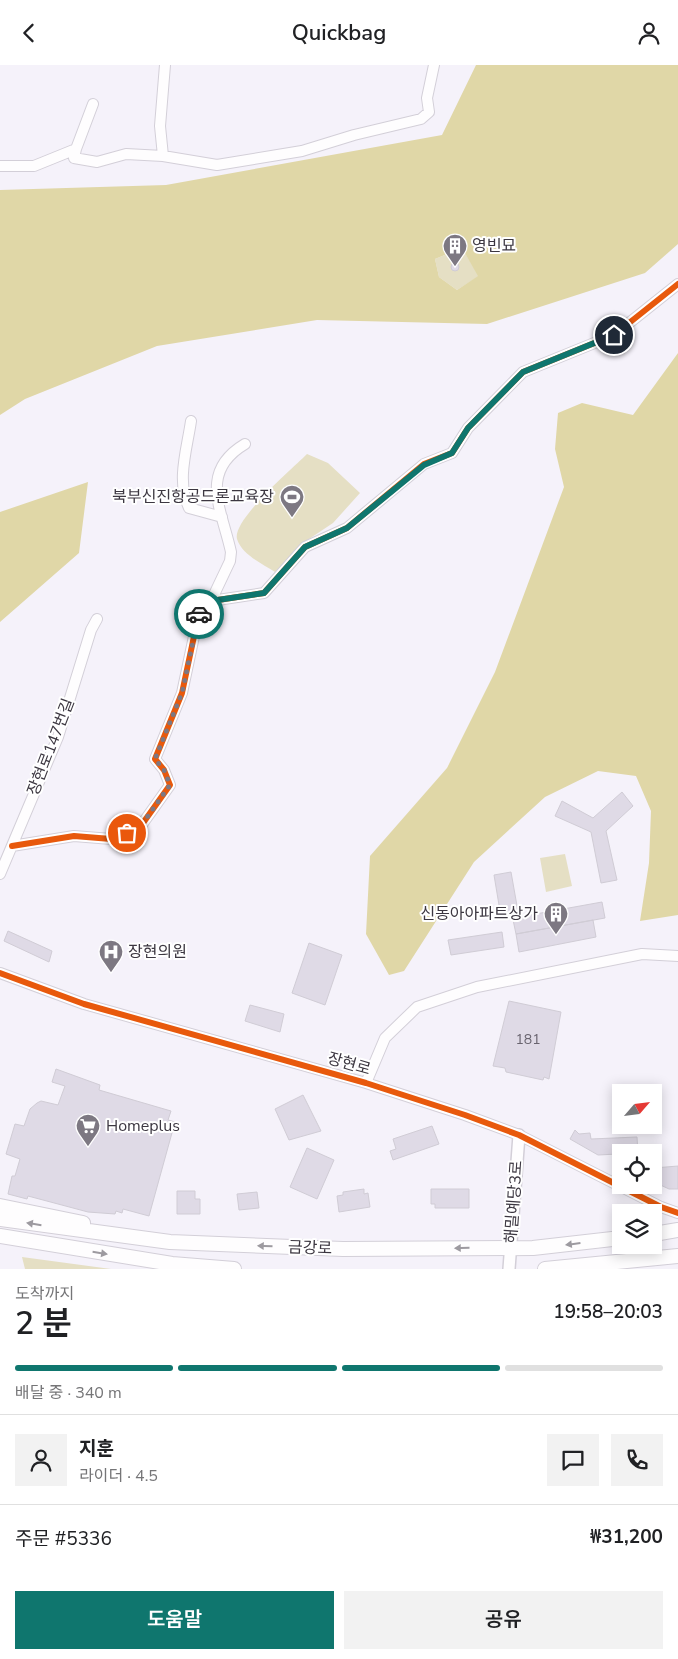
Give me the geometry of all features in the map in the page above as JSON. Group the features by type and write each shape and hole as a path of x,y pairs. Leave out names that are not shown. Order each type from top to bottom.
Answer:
{"main road":[{"path":"0,1207 166,1241"},
{"name":"금강로","path":"0,1219 166,1241 343,1249 563,1246 612,1239"},
{"path":"662,1233 678,1230"},
{"path":"0,1236 172,1264 234,1269"},
{"path":"545,1269 678,1256"},
{"path":"584,1269 638,1260"}],"street":[{"path":"163,156 160,126 165,65"},
{"path":"93,103 74,157 97,162 126,154 163,156 217,165 302,151 354,135 421,119 429,112 429,85 435,69 434,65"},
{"path":"0,166 34,167 76,149"},
{"path":"12,846 74,836 111,839 127,833 143,823 170,785 164,770 155,759 182,693 200,608 211,601 264,593 305,547 347,528 424,465 452,453 468,428 523,372 614,335 678,284"},
{"path":"191,421 182,477 182,495 189,508 222,517"},
{"path":"211,601 230,561 231,552 222,517 216,477 220,467 236,449 245,444"},
{"name":"장현로147번길","path":"0,873 58,737 91,630 97,619"},
{"name":"장현로","path":"366,1083 385,1038 417,1007 477,987 632,956 646,954 678,956"},
{"name":"장현로","path":"0,973 84,1004 366,1083 466,1115 519,1135 661,1207 678,1213"},
{"name":"해밀예당3로","path":"509,1269 519,1135"}],"shaded area":[{"path":"476,65 678,65 678,244 645,273 487,324 317,320 157,346 25,399 0,415 0,190 166,185 442,135","holes":["462,248 478,276 457,290 439,277 435,259"]},
{"path":"462,248 479,276 457,290 439,277 435,259"},
{"path":"678,353 678,915 640,921 649,863 651,811 636,776 598,771 545,797 474,862 404,971 389,975 366,934 370,856 447,768 495,672 564,487 555,449 558,413 582,403 633,415"},
{"name":"북부신진항공드론교육장","path":"307,454 328,463 360,493 333,523 303,543 275,572 243,550 237,539 238,530 253,507"},
{"path":"88,482 79,553 0,622 0,512"},
{"path":"565,854 572,886 546,892 540,858"},
{"path":"22,1257 111,1269 25,1269"}],"building":[{"name":"영빈묘","path":"455,263 459,267 455,271 451,267"},
{"path":"622,792 633,806 606,831 617,880 601,883 591,832 555,816 562,801 593,818"},
{"path":"511,872 519,917 602,902 605,918 516,934 512,915 501,917 494,875"},
{"name":"신동아아파트상가","path":"593,920 596,937 519,952 516,934"},
{"path":"8,931 52,951 49,962 4,941"},
{"path":"502,932 504,947 451,955 448,940"},
{"path":"309,943 342,955 325,1005 292,993"},
{"path":"509,1001 561,1012 549,1079 544,1077 543,1080 506,1072 505,1068 493,1066"},
{"path":"250,1005 284,1014 280,1032 245,1021"},
{"name":"Homeplus","path":"56,1069 100,1085 99,1090 171,1111 168,1120 175,1122 149,1216 123,1209 122,1213 116,1211 115,1214 88,1212 28,1196 27,1199 8,1194 12,1176 15,1176 20,1159 6,1154 15,1124 24,1126 30,1109 41,1101 58,1105 65,1086 52,1082"},
{"path":"303,1095 321,1131 289,1140 275,1109"},
{"path":"432,1126 439,1144 393,1160 390,1151 396,1149 393,1139"},
{"path":"575,1130 579,1134 590,1133 591,1139 637,1137 637,1144 612,1144 612,1154 598,1155 570,1139"},
{"path":"307,1148 334,1160 317,1199 290,1187"},
{"path":"678,1166 678,1189 669,1189 662,1186 662,1167"},
{"path":"364,1189 364,1194 368,1193 370,1207 339,1212 337,1196 343,1195 343,1192"},
{"path":"431,1189 469,1189 469,1208 435,1208 435,1204 431,1204"},
{"path":"177,1191 195,1191 195,1199 200,1199 200,1214 177,1214"},
{"path":"257,1192 259,1208 239,1210 237,1194"}],"cycle path":[{"path":"12,846 74,836 111,839 127,833 143,823 170,785 164,770 155,759 182,693 200,608 211,601 264,593 305,547 347,528 424,464 452,453 468,428 523,372 614,335 678,284"},
{"path":"0,973 84,1004 366,1083 465,1115 519,1135 661,1207 678,1213"}],"way so far":[{"path":"127,833 143,823 162,799 170,785 164,770 155,759 157,750 182,693 199,614"}],"place":[{"name":"영빈묘","path":"455,267"},
{"name":"북부신진항공드론교육장","path":"292,518"},
{"name":"신동아아파트상가","path":"556,935"},
{"name":"장현의원","path":"111,973"},
{"name":"Homeplus","path":"88,1147"}],"route":[{"path":"199,614 200,608 211,601 243,598 264,593 305,547 347,528 424,465 452,453 459,439 468,428 523,372 547,364 614,335"}]}
